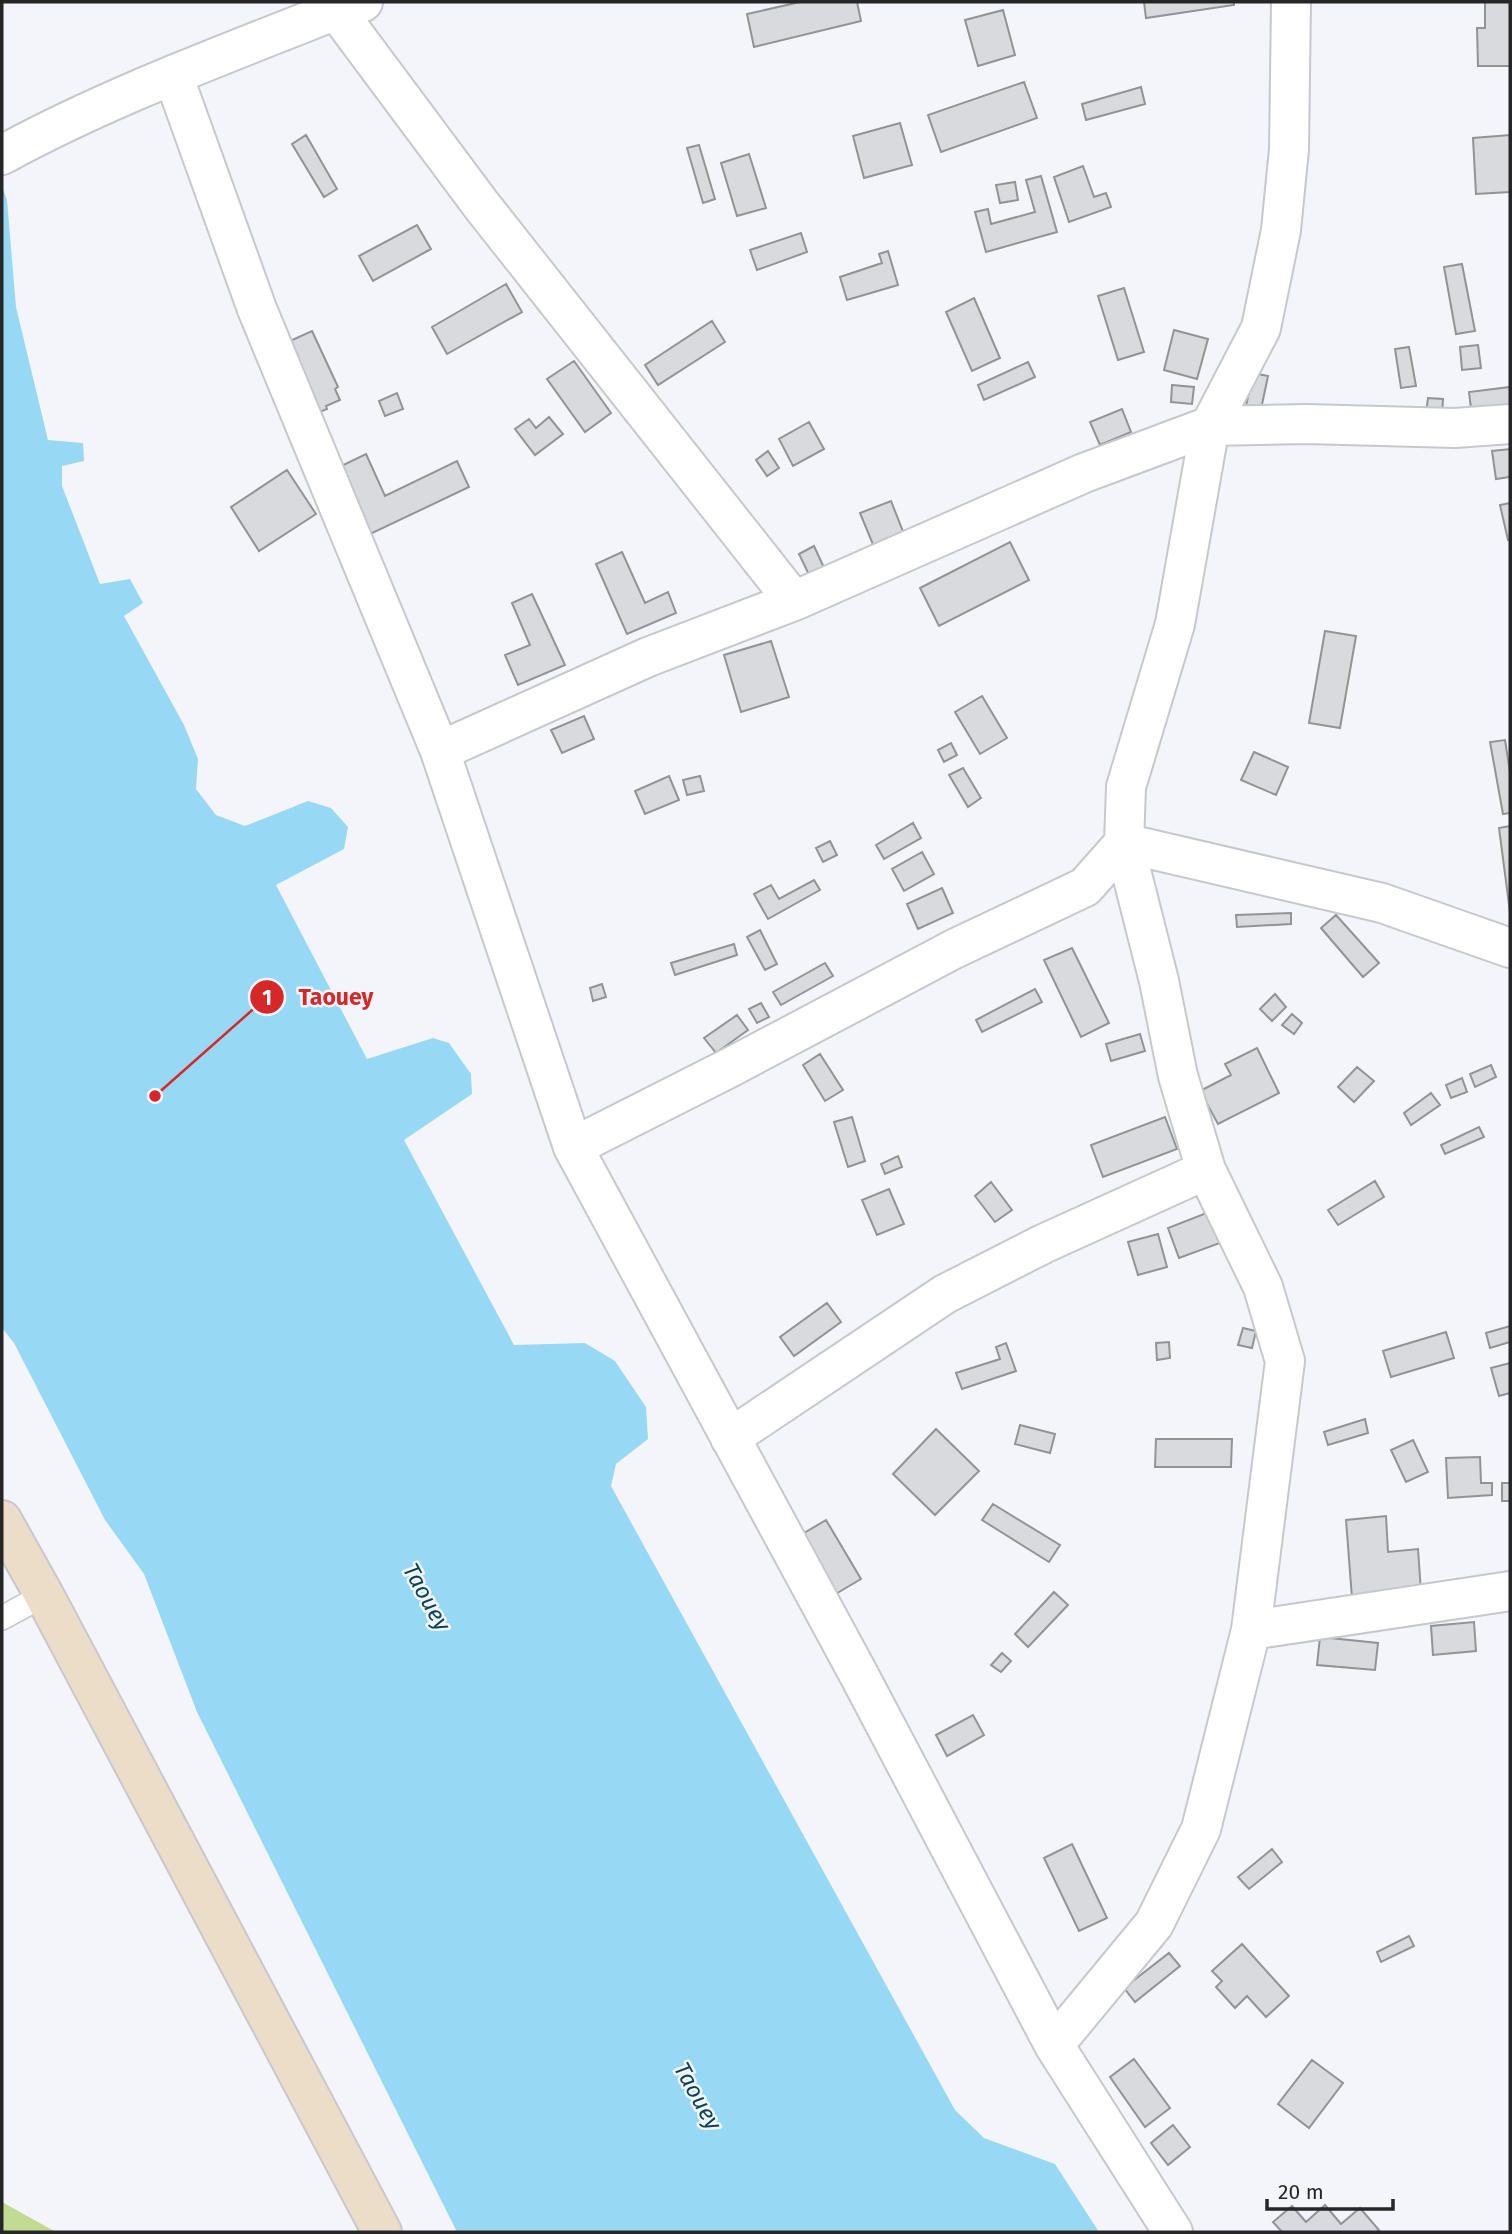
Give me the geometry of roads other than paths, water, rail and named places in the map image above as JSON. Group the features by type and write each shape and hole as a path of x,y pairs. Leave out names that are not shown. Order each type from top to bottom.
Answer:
{"main road":[{"path":"2,1520 382,2232"}],"street":[{"path":"1054,2045 1154,1924 1202,1829 1251,1630 1285,1361 1263,1287 1206,1170 1178,1076 1159,981 1124,843 1126,787 1175,624 1210,426 1261,328 1281,230 1289,149 1291,2"},
{"path":"2,155 51,128 173,75 350,6 482,206 794,601"},
{"path":"173,75 257,309 440,751 573,1147 859,1675 1054,2045 1173,2232"},
{"path":"440,751 648,657 794,601 1084,473 1210,426 1306,424 1455,428 1510,424"},
{"path":"1124,843 1382,903 1510,948"},
{"path":"573,1147 954,949 1085,887 1124,843"},
{"path":"730,1438 945,1294 1043,1244 1206,1170"},
{"path":"1251,1630 1510,1591"}],"lane":[{"path":"2,1618 44,1595"}],"water":[{"path":"2,186 7,200 16,307 48,440 83,443 84,461 62,466 62,486 100,584 130,579 143,603 124,616 184,725 198,759 196,789 216,815 245,826 308,801 331,808 348,827 344,849 276,885 367,1059 433,1038 449,1043 471,1074 472,1094 404,1140 514,1345 585,1343 615,1361 646,1407 648,1439 616,1464 611,1486 955,2110 984,2138 1055,2164 1099,2232 457,2232 197,1712 144,1574 105,1520 14,1343 2,1328"}],"place":[{"name":"Taouey","path":"155,1096"}]}
